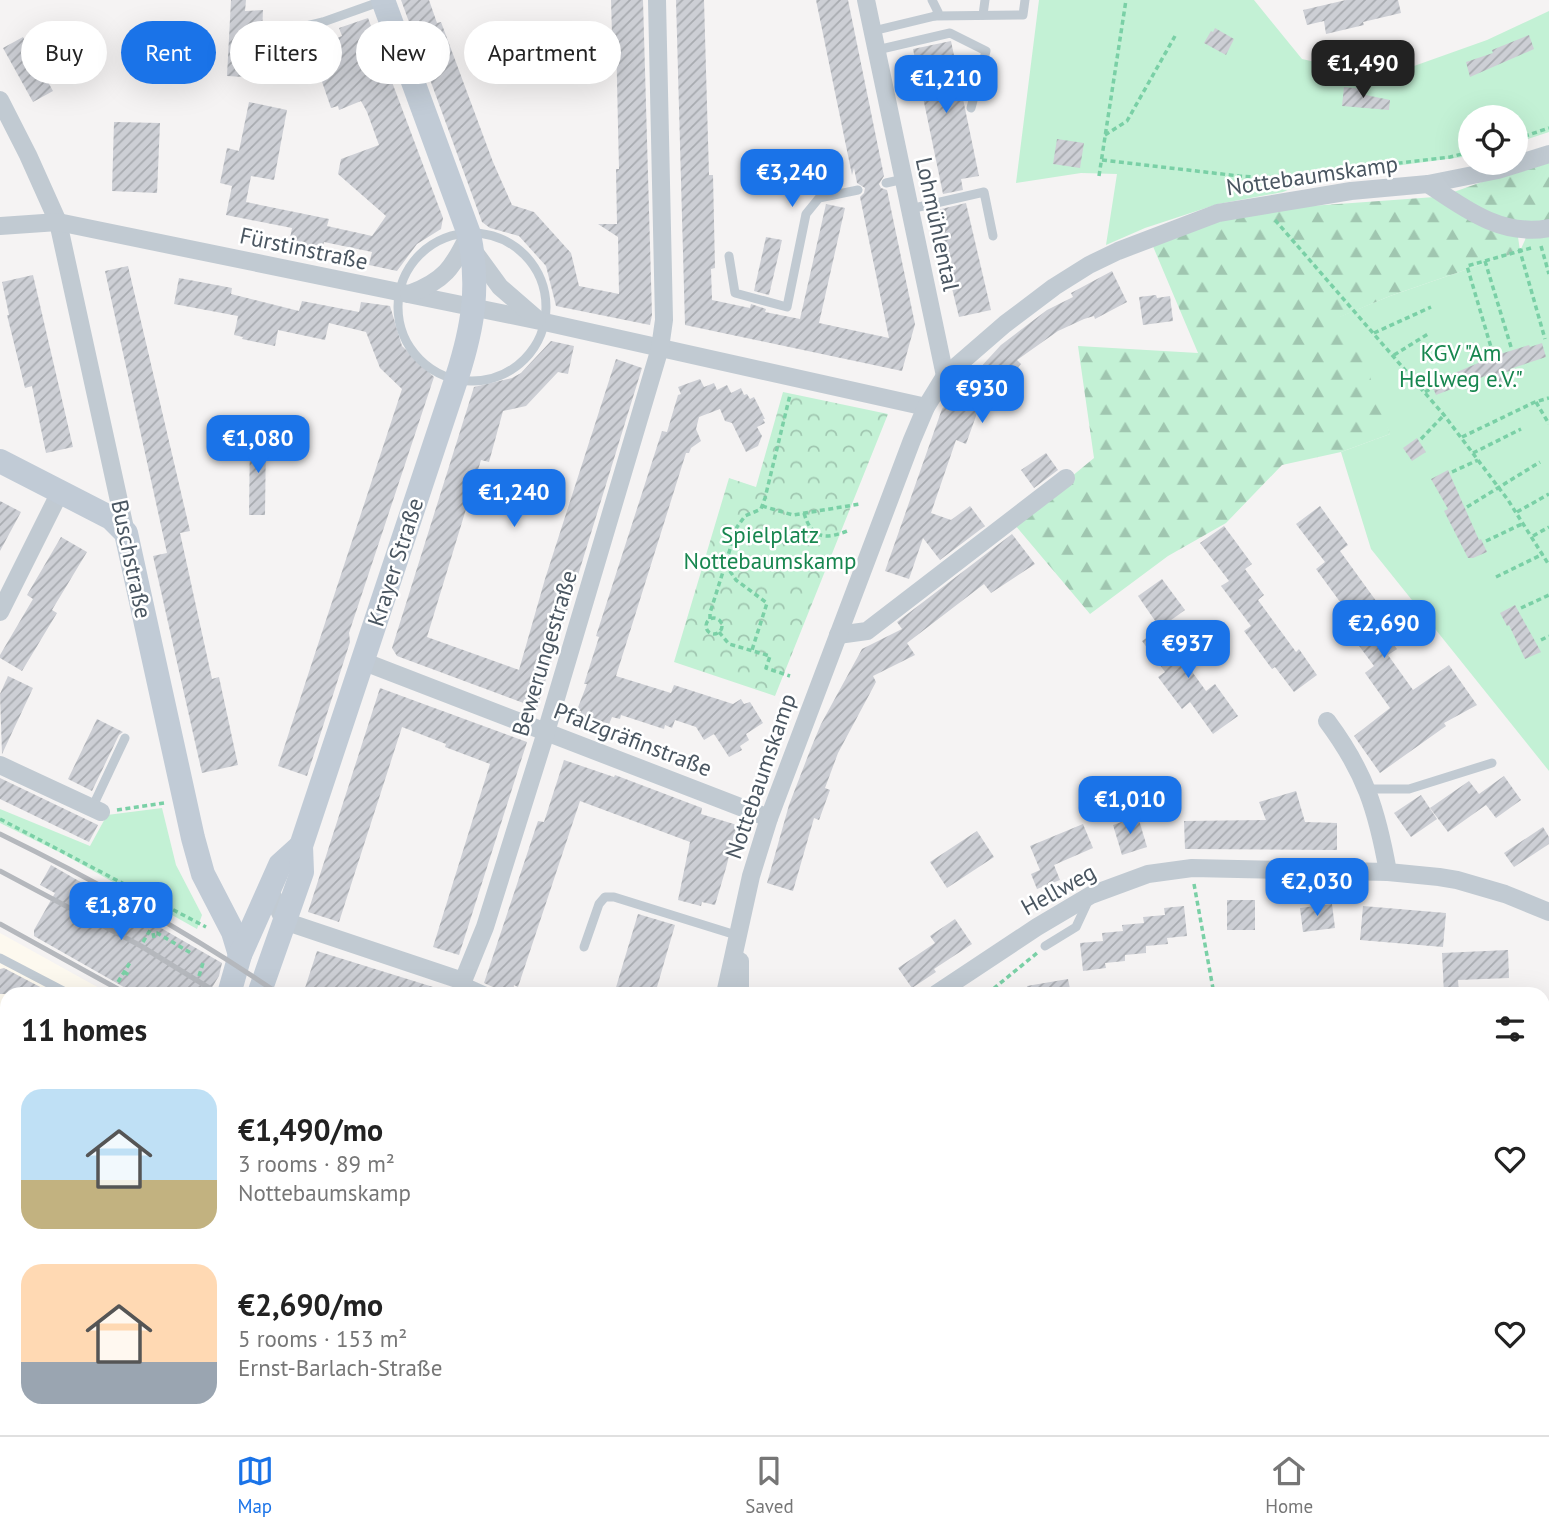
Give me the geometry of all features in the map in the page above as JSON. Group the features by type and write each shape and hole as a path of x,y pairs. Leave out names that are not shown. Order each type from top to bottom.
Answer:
{"main road":[{"name":"Krayer Straße","path":"261,987 302,872 301,846 457,377 474,308 476,287 470,241 383,1"},
{"path":"0,461 111,518 126,533"},
{"name":"Buschstraße","path":"126,533 192,838 203,874 233,932 240,955"},
{"name":"Krayer Straße","path":"231,987 240,955 281,865 301,846"},
{"path":"219,902 265,899 274,951"}],"street":[{"name":"Bewerungestraße","path":"463,981 485,927 546,732 660,348 664,320 657,0"},
{"name":"Lohmühlental","path":"866,0 877,50 895,181 910,209 945,376"},
{"name":"Buschstraße","path":"0,100 58,222 126,533"},
{"name":"Nottebaumskamp","path":"727,987 751,876 769,818 926,407 945,376 1005,324 1054,287 1089,265 1118,251 1218,213 1351,191 1428,184 1498,170 1549,154"},
{"name":"Nottebaumskamp","path":"1428,184 1470,213 1490,222 1517,230 1549,228"},
{"name":"Fürstinstraße","path":"58,222 543,321 926,407"},
{"path":"0,226 58,222"},
{"name":"Fürstinstraße","path":"470,241 500,287 543,321"},
{"path":"404,294 429,287 446,274 470,241"},
{"path":"838,635 867,631 1066,478"},
{"path":"0,612 60,492"},
{"name":"Pfalzgräfinstraße","path":"362,661 769,818"},
{"path":"1327,721 1348,749 1368,789 1380,828 1388,872"},
{"path":"0,765 96,810"},
{"name":"Hellweg","path":"947,987 1091,895 1148,874 1192,868 1388,872 1457,880 1505,894 1549,912"},
{"path":"265,899 284,921 463,981"},
{"name":"Nottebaumskamp","path":"739,936 740,987"}],"lane":[{"path":"932,0 938,12 936,16"},
{"path":"983,15 985,0"},
{"path":"873,32 936,16 1023,15 1025,0"},
{"path":"326,21 383,1"},
{"path":"877,50 950,33 986,51 971,108"},
{"path":"729,256 735,293 787,307 806,214 819,198 858,190"},
{"path":"910,209 984,192 993,236"},
{"path":"444,238 470,241 515,244 538,272 547,305 540,339 513,370 497,377 475,380 435,371 416,357 405,341 397,316 404,294 406,273 427,247 444,238"},
{"path":"96,810 125,738"},
{"path":"1368,789 1409,789 1492,763"},
{"path":"1045,946 1076,927 1091,895"},
{"path":"584,947 599,904 605,897 614,897 739,936"},
{"path":"0,958 56,987"},
{"path":"463,981 476,987"}],"path":[{"path":"1099,176 1126,0"},
{"path":"1105,135 1127,121 1175,36"},
{"path":"1528,135 1549,128"},
{"path":"1102,160 1273,178 1458,155"},
{"path":"1263,204 1444,415 1517,512 1549,565"},
{"path":"1517,230 1520,251 1545,339"},
{"path":"1541,245 1549,274"},
{"path":"1493,354 1467,266 1520,251"},
{"path":"1485,261 1511,347"},
{"path":"1374,333 1431,307"},
{"path":"1393,355 1428,334"},
{"path":"719,632 711,634 707,631 707,623 741,521 762,506 794,376"},
{"path":"1425,392 1450,377"},
{"path":"1461,438 1535,402 1549,398"},
{"path":"1535,402 1549,424"},
{"path":"1421,439 1444,415"},
{"path":"1473,453 1521,429"},
{"path":"1452,472 1478,460"},
{"path":"1468,508 1540,461"},
{"path":"1517,512 1549,494"},
{"path":"762,506 788,514 860,504"},
{"path":"804,513 808,525 823,537 850,530"},
{"path":"1486,541 1524,523"},
{"path":"1532,537 1549,527"},
{"path":"1496,578 1543,554"},
{"path":"725,564 736,580 767,603 752,650"},
{"path":"1521,608 1549,595"},
{"path":"710,619 718,619 721,623 719,632 726,642 770,656 766,668 790,676"},
{"path":"1541,640 1549,636"},
{"path":"96,810 166,802"},
{"path":"0,819 207,927 219,902"},
{"path":"1192,868 1213,987"},
{"path":"152,934 155,922"},
{"path":"143,942 152,934 158,933 191,953"},
{"path":"995,987 1045,946"},
{"path":"118,982 131,961"},
{"path":"199,976 203,963"},
{"path":"124,972 131,976"}],"shaded area":[{"path":"0,933 97,987 0,987"}],"green space":[{"path":"1039,0 1254,0 1302,59 1372,75 1400,71 1487,40 1549,11 1549,132 1528,139 1528,105 1458,105 1458,158 1320,176 1283,192 1218,204 1145,228 1106,245 1117,174 1081,173 1016,183"},
{"path":"1549,158 1549,226 1522,229 1451,193 1501,175 1528,175 1528,166"},
{"path":"1435,197 1517,230 1520,251 1390,296 1340,317 1361,351 1390,434 1341,452 1282,465 1226,523 1168,556 1090,614 1014,524 1094,458 1078,346 1198,353 1152,244 1219,219 1283,208"},
{"name":"KGV \"Am Hellweg e.V.\"","path":"1549,228 1549,771 1371,549 1341,452 1390,434 1339,317 1390,296 1520,251 1529,231"},
{"name":"Spielplatz Nottebaumskamp","path":"783,392 888,414 775,696 674,662 729,478 756,487"},
{"path":"162,808 176,865 202,915 197,929 63,854 0,823 0,809 90,846 107,815"}],"building":[{"path":"231,0 246,0 245,11 263,10 263,21 230,21 230,76 227,76"},
{"path":"401,0 429,0 436,21 409,21"},
{"path":"611,0 643,0 652,315 650,325 556,306 546,266 519,236 490,228 482,222 432,84 450,84 450,46 512,205 534,212 571,253 579,286 619,294 618,237 598,224 617,224 617,84 621,84 621,21 612,21"},
{"path":"676,0 704,0 709,175 713,175 715,268 711,269 712,300 750,308 751,304 766,309 765,312 800,319 826,204 845,208 819,323 889,338 860,197 865,188 857,183 854,168 852,175 816,0 848,0 884,176 879,184 887,190 915,324 902,371 685,325"},
{"path":"1346,0 1398,0 1401,13 1326,34 1324,21 1307,25 1303,10"},
{"path":"356,22 356,84 393,84 443,218 441,229 417,244 397,271 369,265 372,252 324,242 321,255 288,248 292,228 226,215 232,186 220,183 227,148 239,151 249,102 287,110 274,180 251,176 246,202 329,219 327,226 372,236 386,216 338,174 341,159 379,145 361,101 339,110 338,106 331,108 323,84 342,84 342,27"},
{"path":"1215,28 1234,39 1226,55 1204,43"},
{"path":"1529,35 1534,49 1470,77 1466,62 1493,53 1492,50"},
{"path":"21,38 21,80 3,48"},
{"path":"951,41 979,176 961,179 963,190 943,194 913,49"},
{"path":"23,84 49,84 53,91 33,102"},
{"path":"1344,87 1362,89 1361,94 1390,100 1389,110 1342,106"},
{"path":"114,122 160,123 157,193 112,191"},
{"path":"1057,139 1084,143 1080,168 1053,164"},
{"path":"966,203 991,310 959,317 933,211"},
{"path":"766,237 782,240 769,295 754,291"},
{"path":"128,266 190,531 180,533 212,679 219,677 238,765 202,773 153,556 167,553 105,271"},
{"path":"1112,271 1127,302 1095,319 1094,316 1084,319 1058,331 1017,360 1021,364 984,405 981,402 966,444 956,440 931,513 951,520 970,506 985,526 940,560 923,538 909,579 885,571 942,409 1001,345 1047,310 1073,297 1071,293"},
{"path":"33,275 73,447 46,453 32,386 25,388 7,315 2,282"},
{"path":"179,278 232,288 231,294 299,311 302,301 359,312 361,302 390,306 402,346 434,377 349,633 350,642 307,776 278,766 402,389 380,368 366,332 329,323 325,340 278,330 275,346 242,339 243,337 234,335 238,316 174,304"},
{"path":"1156,295 1157,298 1170,296 1173,321 1143,325 1139,297"},
{"path":"551,341 574,346 568,374 558,372 526,406 503,411 489,462 481,460 427,637 519,670 545,579 616,359 642,368 537,708 397,656 392,648 474,387 512,378 521,373"},
{"path":"1542,343 1546,357 1505,372 1510,380 1493,390 1488,375 1436,395 1431,383 1497,355"},
{"path":"700,379 704,387 714,383 717,390 727,385 731,393 741,388 744,395 747,394 750,399 754,397 765,419 765,423 757,427 762,436 758,446 746,452 732,423 725,421 720,409 699,417 696,429 701,441 686,453 616,676 671,693 674,685 733,704 741,699 744,704 750,702 763,723 746,734 749,740 740,746 742,750 729,757 714,734 704,740 696,727 675,720 672,728 665,725 664,729 621,715 620,719 612,717 609,724 580,715 581,711 577,710 587,684 584,684 599,637 596,636 662,431 667,432 678,395 681,394 678,387"},
{"path":"250,435 266,435 265,515 249,515"},
{"path":"1417,438 1426,452 1412,461 1403,448"},
{"path":"1046,453 1058,470 1034,488 1021,470"},
{"path":"1448,470 1487,552 1473,558 1468,558 1444,511 1448,509 1431,479"},
{"path":"0,501 21,512 0,551"},
{"path":"1320,506 1348,545 1340,551 1387,616 1378,623 1397,649 1388,655 1413,690 1449,665 1477,705 1444,723 1446,726 1380,773 1354,736 1390,708 1365,673 1374,666 1345,627 1354,621 1316,569 1325,562 1296,524"},
{"path":"1224,526 1252,564 1245,569 1264,595 1258,600 1296,652 1299,649 1317,675 1294,692 1275,667 1272,669 1244,631 1251,626 1221,586 1229,581 1200,543"},
{"path":"1012,534 1035,564 991,593 984,584 907,643 915,655 873,676 876,682 838,753 825,788 830,790 819,820 814,818 793,891 767,883 789,805 811,748 821,724 862,649 902,629 897,622"},
{"path":"61,537 87,552 52,610 57,613 22,671 0,658 0,655 33,599 27,595"},
{"path":"1162,579 1185,610 1160,628 1138,596"},
{"path":"1515,605 1541,652 1525,659 1509,625 1507,626 1500,613"},
{"path":"1168,623 1190,654 1183,659 1206,691 1215,684 1238,716 1213,734 1190,702 1182,709 1158,677 1165,672 1142,641"},
{"path":"8,676 33,688 2,754 0,694"},
{"path":"380,688 527,742 459,955 433,947 490,764 402,727 339,922 308,912"},
{"path":"97,719 123,732 119,735 92,791 68,779"},
{"path":"564,760 614,777 615,775 702,808 701,814 737,825 715,905 702,902 701,906 678,900 690,842 580,801 518,987 493,987 484,983 538,821 544,822"},
{"path":"1504,776 1521,800 1496,818 1486,805 1448,832 1430,808 1469,781 1479,794"},
{"path":"0,778 98,825 89,842 0,799"},
{"path":"1296,791 1305,822 1337,823 1337,850 1185,849 1184,821 1266,820 1259,802"},
{"path":"1421,795 1437,819 1411,837 1394,813"},
{"path":"1127,820 1139,820 1147,847 1122,855 1113,825"},
{"path":"1083,824 1093,848 1054,865 1060,880 1037,889 1031,874 1040,870 1030,846"},
{"path":"1543,827 1549,837 1549,844 1514,867 1504,853"},
{"path":"977,831 994,857 947,888 930,862"},
{"path":"51,865 222,963 219,976 212,987 124,987 34,936 34,930 55,893 40,885"},
{"path":"1227,900 1255,900 1255,930 1227,930"},
{"path":"1332,904 1335,928 1303,932 1300,908"},
{"path":"1184,906 1187,936 1167,938 1168,944 1146,946 1146,953 1125,955 1125,961 1105,963 1106,968 1083,971 1080,943 1103,941 1102,933 1123,931 1122,925 1144,923 1143,917 1165,915 1164,908"},
{"path":"1363,906 1446,913 1443,947 1360,940"},
{"path":"638,914 675,925 657,987 616,987"},
{"path":"955,919 972,944 911,987 898,968 935,943 930,936"},
{"path":"1508,950 1509,978 1458,980 1458,987 1444,987 1442,953"},
{"path":"317,951 433,987 305,987"},
{"path":"4,968 40,987 0,987 0,969"},
{"path":"1068,979 1070,987 1027,987"}],"railway":[{"path":"0,834 142,909 268,987"},
{"path":"0,871 141,946 208,987"},
{"path":"0,924 114,987"}]}
